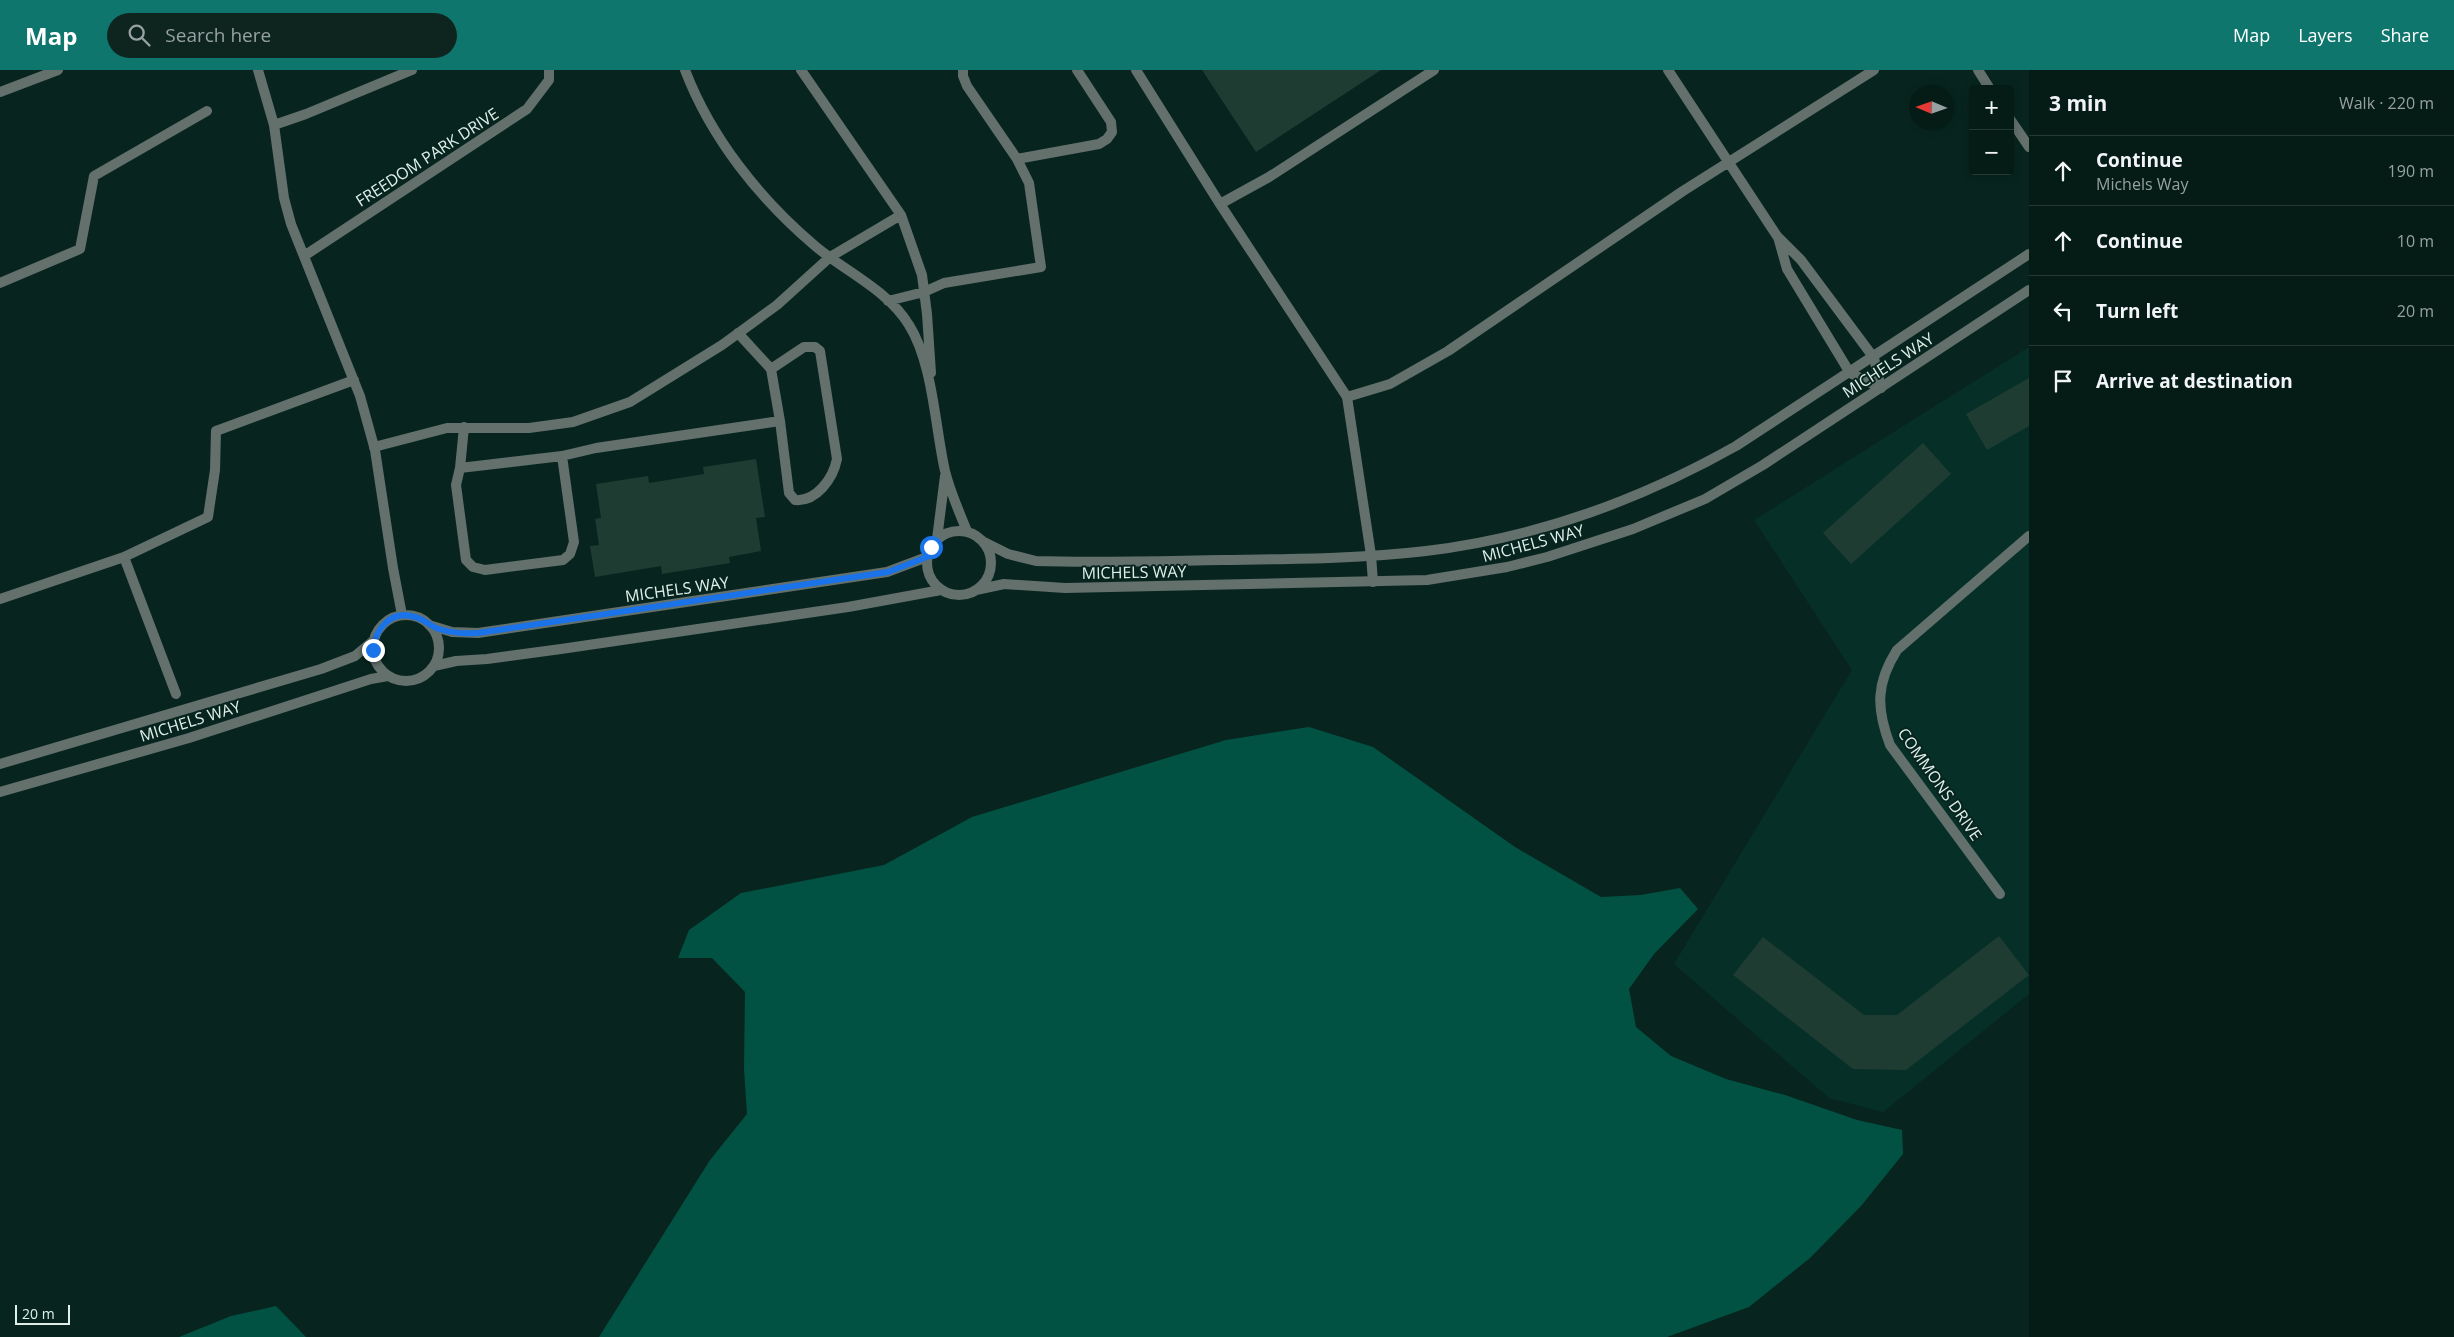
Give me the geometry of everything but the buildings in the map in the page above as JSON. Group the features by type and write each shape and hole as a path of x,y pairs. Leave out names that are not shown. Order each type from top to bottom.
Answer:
{"street":[{"path":"0,92 58,70"},
{"path":"258,70 274,124 284,198 291,224 354,380 374,447 392,568 402,615"},
{"path":"274,124 306,114 412,70"},
{"name":"FREEDOM PARK DRIVE","path":"304,256 528,109 549,80 549,70"},
{"path":"685,70 713,126 740,167 764,198 830,257 888,301 909,324 917,341 932,394"},
{"path":"801,70 902,215 922,275 932,394 945,472 967,532"},
{"path":"888,301 924,292 944,283 1041,267 1028,183 1017,159 967,86 962,76 963,70"},
{"path":"1017,159 1099,144 1107,139 1112,132 1111,122 1077,70"},
{"path":"1136,70 1220,204 1347,397 1371,555 1373,582"},
{"path":"1220,204 1269,177 1434,70"},
{"path":"1668,70 1778,236 1801,260 1874,358 1881,388"},
{"path":"1347,397 1390,384 1448,351 1683,192 1874,70"},
{"path":"1978,70 1987,85"},
{"path":"0,283 80,249 94,176 207,111"},
{"path":"2014,125 2029,147"},
{"path":"374,447 446,428 529,428 573,422 630,402 738,333 777,305 830,257 902,215"},
{"path":"1778,236 1787,269 1850,373 1881,388"},
{"name":"MICHELS WAY","path":"984,542 1024,559 1051,562 1269,559 1371,555 1425,551 1508,537 1626,501 1698,468 1874,358 2029,254"},
{"name":"MICHELS WAY","path":"976,590 1004,584 1065,588 1427,580 1507,567 1585,546 1633,529 1705,499 1723,489 2029,290"},
{"path":"738,333 771,369 789,493 794,500 805,501 817,495 836,468 837,459 820,352 815,347 804,347 771,369"},
{"path":"0,599 124,557 208,516 215,470 216,431 354,380"},
{"path":"460,468 562,456 596,448 780,421"},
{"path":"464,427 460,468 456,485 466,560 474,567 485,570 563,560 570,554 574,542 562,456"},
{"path":"937,539 945,472"},
{"path":"434,666 438,653 438,643 430,625 422,619 402,615 384,623 374,640 375,660 388,676 398,680 410,681 421,678 434,666 456,661 561,650 848,607 941,590 958,595 976,590 984,583 990,568 989,552 984,542 976,535 956,530 946,533 937,539 931,547 927,557 929,576 941,590"},
{"name":"COMMONS DRIVE","path":"2000,894 1890,745 1883,725 1881,685 1886,667 1897,650 2029,536"},
{"path":"124,557 176,694"},
{"name":"MICHELS WAY","path":"430,625 452,632 478,633 888,572 927,557"},
{"name":"MICHELS WAY","path":"0,764 321,669 355,656 374,640"},
{"name":"MICHELS WAY","path":"0,792 180,740 371,679 388,676"}],"shaded area":[{"path":"2029,347 2029,994 1883,1112 1829,1098 1674,964 1852,670 1754,520"},
{"path":"1309,727 1373,747 1515,847 1601,897 1641,895 1680,888 1698,909 1654,954 1629,989 1636,1027 1671,1056 1726,1079 1785,1095 1857,1120 1902,1130 1903,1154 1861,1206 1810,1258 1749,1307 1667,1337 599,1337 710,1160 747,1114 744,1069 745,992 712,958 678,958 689,930 741,893 884,865 972,817 1226,740"},
{"path":"276,1306 306,1337 179,1337 231,1316"}],"route":[{"path":"373,650 377,631 384,623 402,615 422,619 439,629 464,634 478,633 888,572 927,557 931,547"}]}
